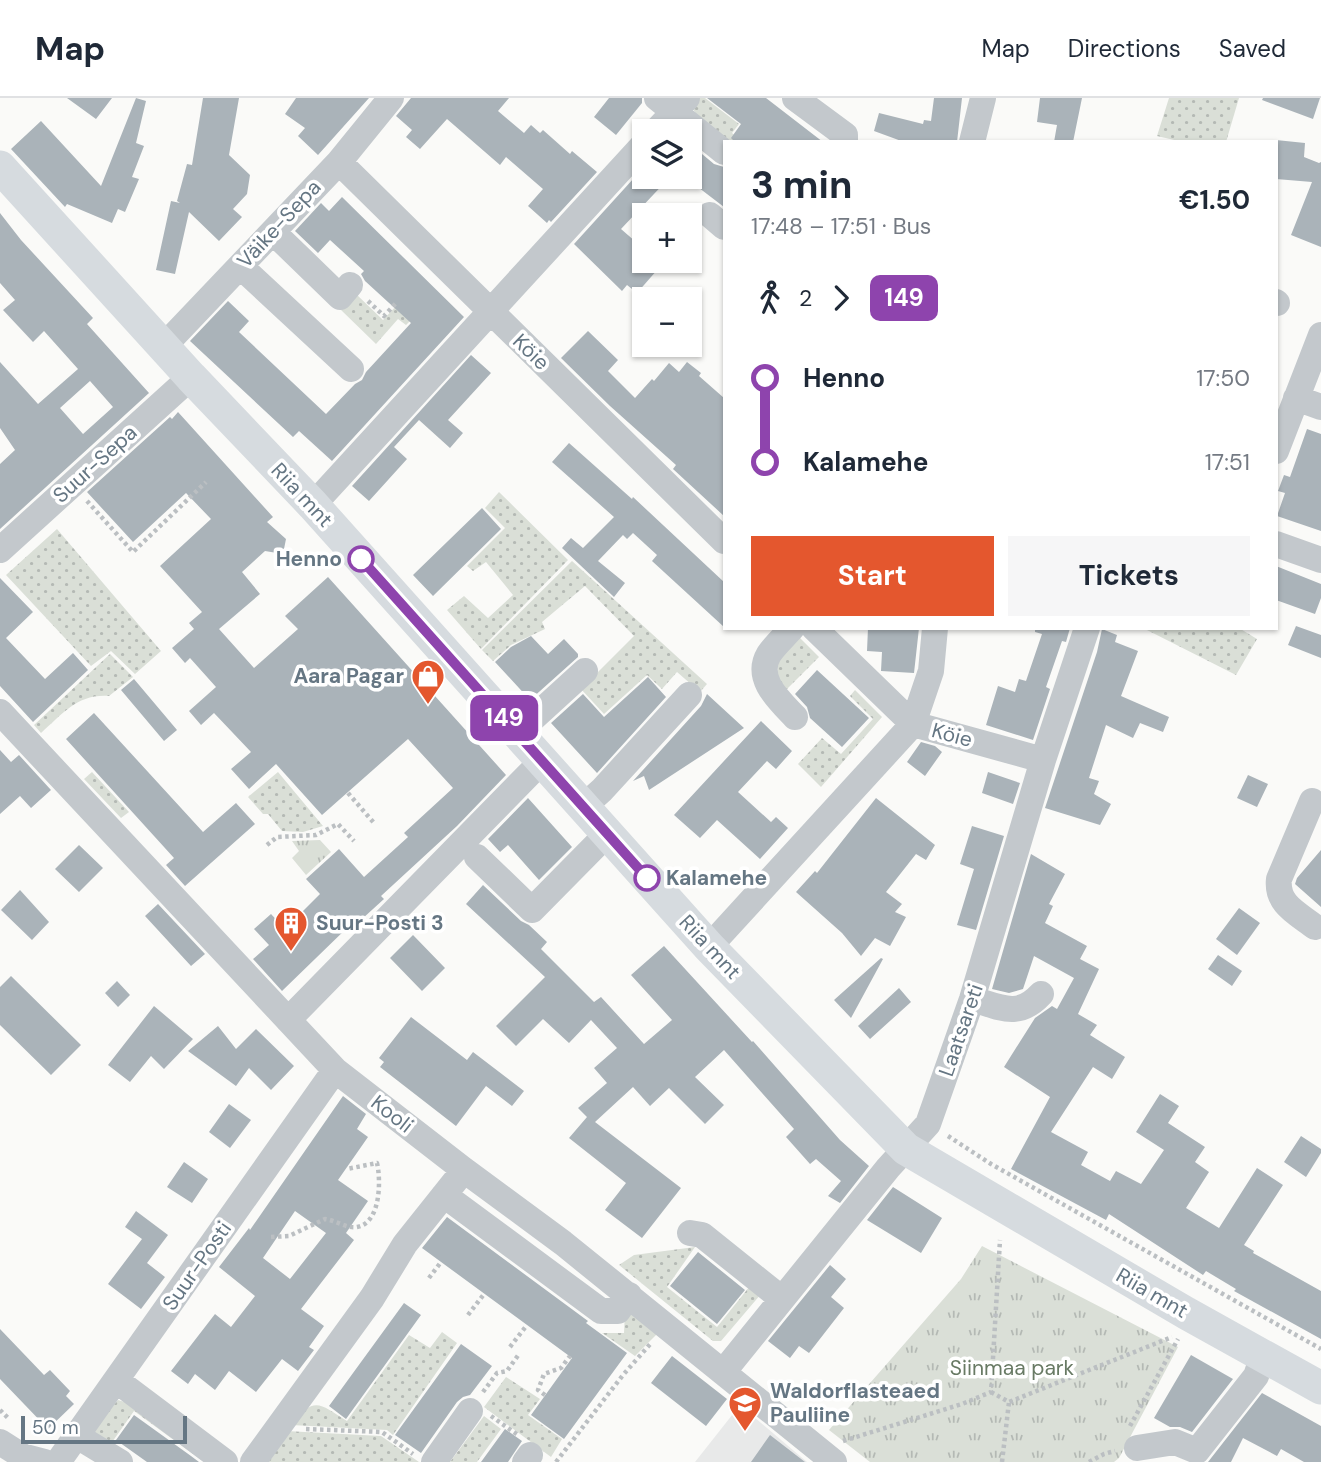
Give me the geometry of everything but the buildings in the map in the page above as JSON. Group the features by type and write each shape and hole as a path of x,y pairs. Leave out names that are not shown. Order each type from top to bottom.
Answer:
{"main road":[{"name":"Riia mnt","path":"0,167 163,347 313,505 709,947 906,1149 1321,1388"}],"street":[{"name":"Väike-Sepa","path":"163,347 339,162 391,98"},
{"path":"795,98 845,135 845,140"},
{"path":"972,140 983,98"},
{"path":"668,110 723,151"},
{"path":"313,505 632,157"},
{"name":"Köie","path":"339,162 723,540"},
{"path":"273,232 341,298 351,285"},
{"path":"240,266 351,369"},
{"path":"1278,445 1321,335"},
{"name":"Suur-Sepa","path":"0,550 191,377"},
{"path":"1296,398 1321,407"},
{"path":"1278,545 1321,559"},
{"path":"790,630 769,655 765,666 769,689 795,717"},
{"name":"Köie","path":"816,630 913,724 1043,760"},
{"path":"709,947 913,724 931,671 934,630"},
{"name":"Laatsareti","path":"724,1371 888,1168 928,1124 972,999 1043,760 1086,630"},
{"path":"517,733 585,671"},
{"path":"583,807 602,790 689,695"},
{"name":"Kooli","path":"0,712 335,1070 667,1325 830,1461"},
{"path":"288,1020 542,761"},
{"path":"1315,928 1282,900 1278,890 1279,879 1318,797"},
{"path":"477,857 532,909 607,834"},
{"path":"972,999 1012,1010 1030,1006 1041,994"},
{"name":"Suur-Posti","path":"58,1462 335,1070"},
{"path":"253,1462 372,1298 405,1244 464,1170"},
{"path":"444,1195 601,1311 618,1311 629,1295"},
{"path":"690,1233 702,1236 782,1299"},
{"path":"1126,1442 1175,1442 1197,1451 1256,1376 1263,1356"},
{"path":"116,1380 225,1462"},
{"path":"424,1458 472,1408"},
{"path":"77,1436 120,1462"},
{"path":"0,1442 22,1456 44,1462"}],"path":[{"path":"351,285 384,316 397,302"},
{"path":"82,496 133,552 206,482"},
{"path":"348,793 374,823"},
{"path":"267,845 277,837 316,835 338,824 354,841"},
{"path":"928,1124 991,1164 1321,1349"},
{"path":"271,1237 289,1236 325,1220 350,1227 366,1223 374,1211 378,1196 377,1163 347,1169"},
{"path":"991,1392 1000,1240"},
{"path":"429,1278 441,1262"},
{"path":"468,1315 484,1294"},
{"path":"510,1348 527,1325"},
{"path":"556,1462 623,1375 667,1325"},
{"path":"1009,1402 1175,1338 1126,1442"},
{"path":"519,1354 507,1371 497,1373 472,1408 526,1452"},
{"path":"545,1395 538,1390 544,1374 561,1368 570,1356"},
{"path":"991,1392 1009,1402"},
{"path":"830,1461 844,1441 962,1404 991,1392"},
{"path":"1002,1462 1009,1402"},
{"path":"580,1418 587,1422"},
{"path":"278,1428 382,1432 424,1458"}],"shaded area":[{"name":"Waldorflasteaed Pauliine","path":"740,1405 807,1462 695,1462"}],"green space":[{"path":"698,98 705,98 739,124 732,133 740,140 731,140 719,135 692,107"},
{"path":"1169,98 1239,98 1227,140 1174,140 1157,136"},
{"path":"355,293 383,320 398,304 413,318 406,325 398,319 376,344 340,309"},
{"path":"499,492 568,560 481,649 447,610 464,596 488,618 513,595 486,562 473,571 467,566 505,528 485,508"},
{"path":"57,529 161,651 135,674 111,651 91,666 6,575"},
{"path":"572,561 707,684 700,692 677,672 662,689 647,675 604,714 581,689 634,636 585,586 542,622 545,629 511,645 493,661 482,650"},
{"path":"1147,630 1242,630 1257,639 1236,675"},
{"path":"798,636 819,657 784,692 776,680 779,657"},
{"path":"110,654 133,677 109,696 88,698 72,706 41,733 34,725"},
{"path":"855,690 882,717 821,787 798,764 822,738 841,754 873,719 850,696"},
{"path":"92,772 129,812 121,818 84,779"},
{"path":"278,772 323,826 303,832 282,831 268,814 263,814 248,797"},
{"path":"320,840 331,852 306,875 292,858 299,851 292,841"},
{"name":"Siinmaa park","path":"982,1246 1178,1347 1119,1458 1114,1462 870,1462 829,1430 961,1279"},
{"path":"695,1247 667,1287 717,1327 750,1286 761,1294 721,1341 713,1341 619,1265 634,1255"},
{"path":"625,1312 657,1334 635,1356 602,1333 624,1333"},
{"path":"442,1332 457,1343 393,1435 387,1430 291,1425 306,1409 318,1405 347,1421 409,1335 430,1348"},
{"path":"506,1377 540,1399 528,1415 562,1439 551,1457 484,1407"},
{"path":"118,1400 128,1403 204,1462 134,1411 110,1445 97,1436 93,1429"},
{"path":"484,1416 501,1429 477,1462 450,1462"},
{"path":"286,1431 381,1436 419,1462 261,1462"}],"bus line":[{"name":"149","path":"361,559 647,878"}],"place":[{"name":"Henno","path":"361,559"},
{"name":"Aara Pagar","path":"428,706"},
{"name":"Kalamehe","path":"647,878"},
{"name":"Suur-Posti 3","path":"291,953"},
{"name":"Waldorflasteaed Pauliine","path":"745,1433"}]}
